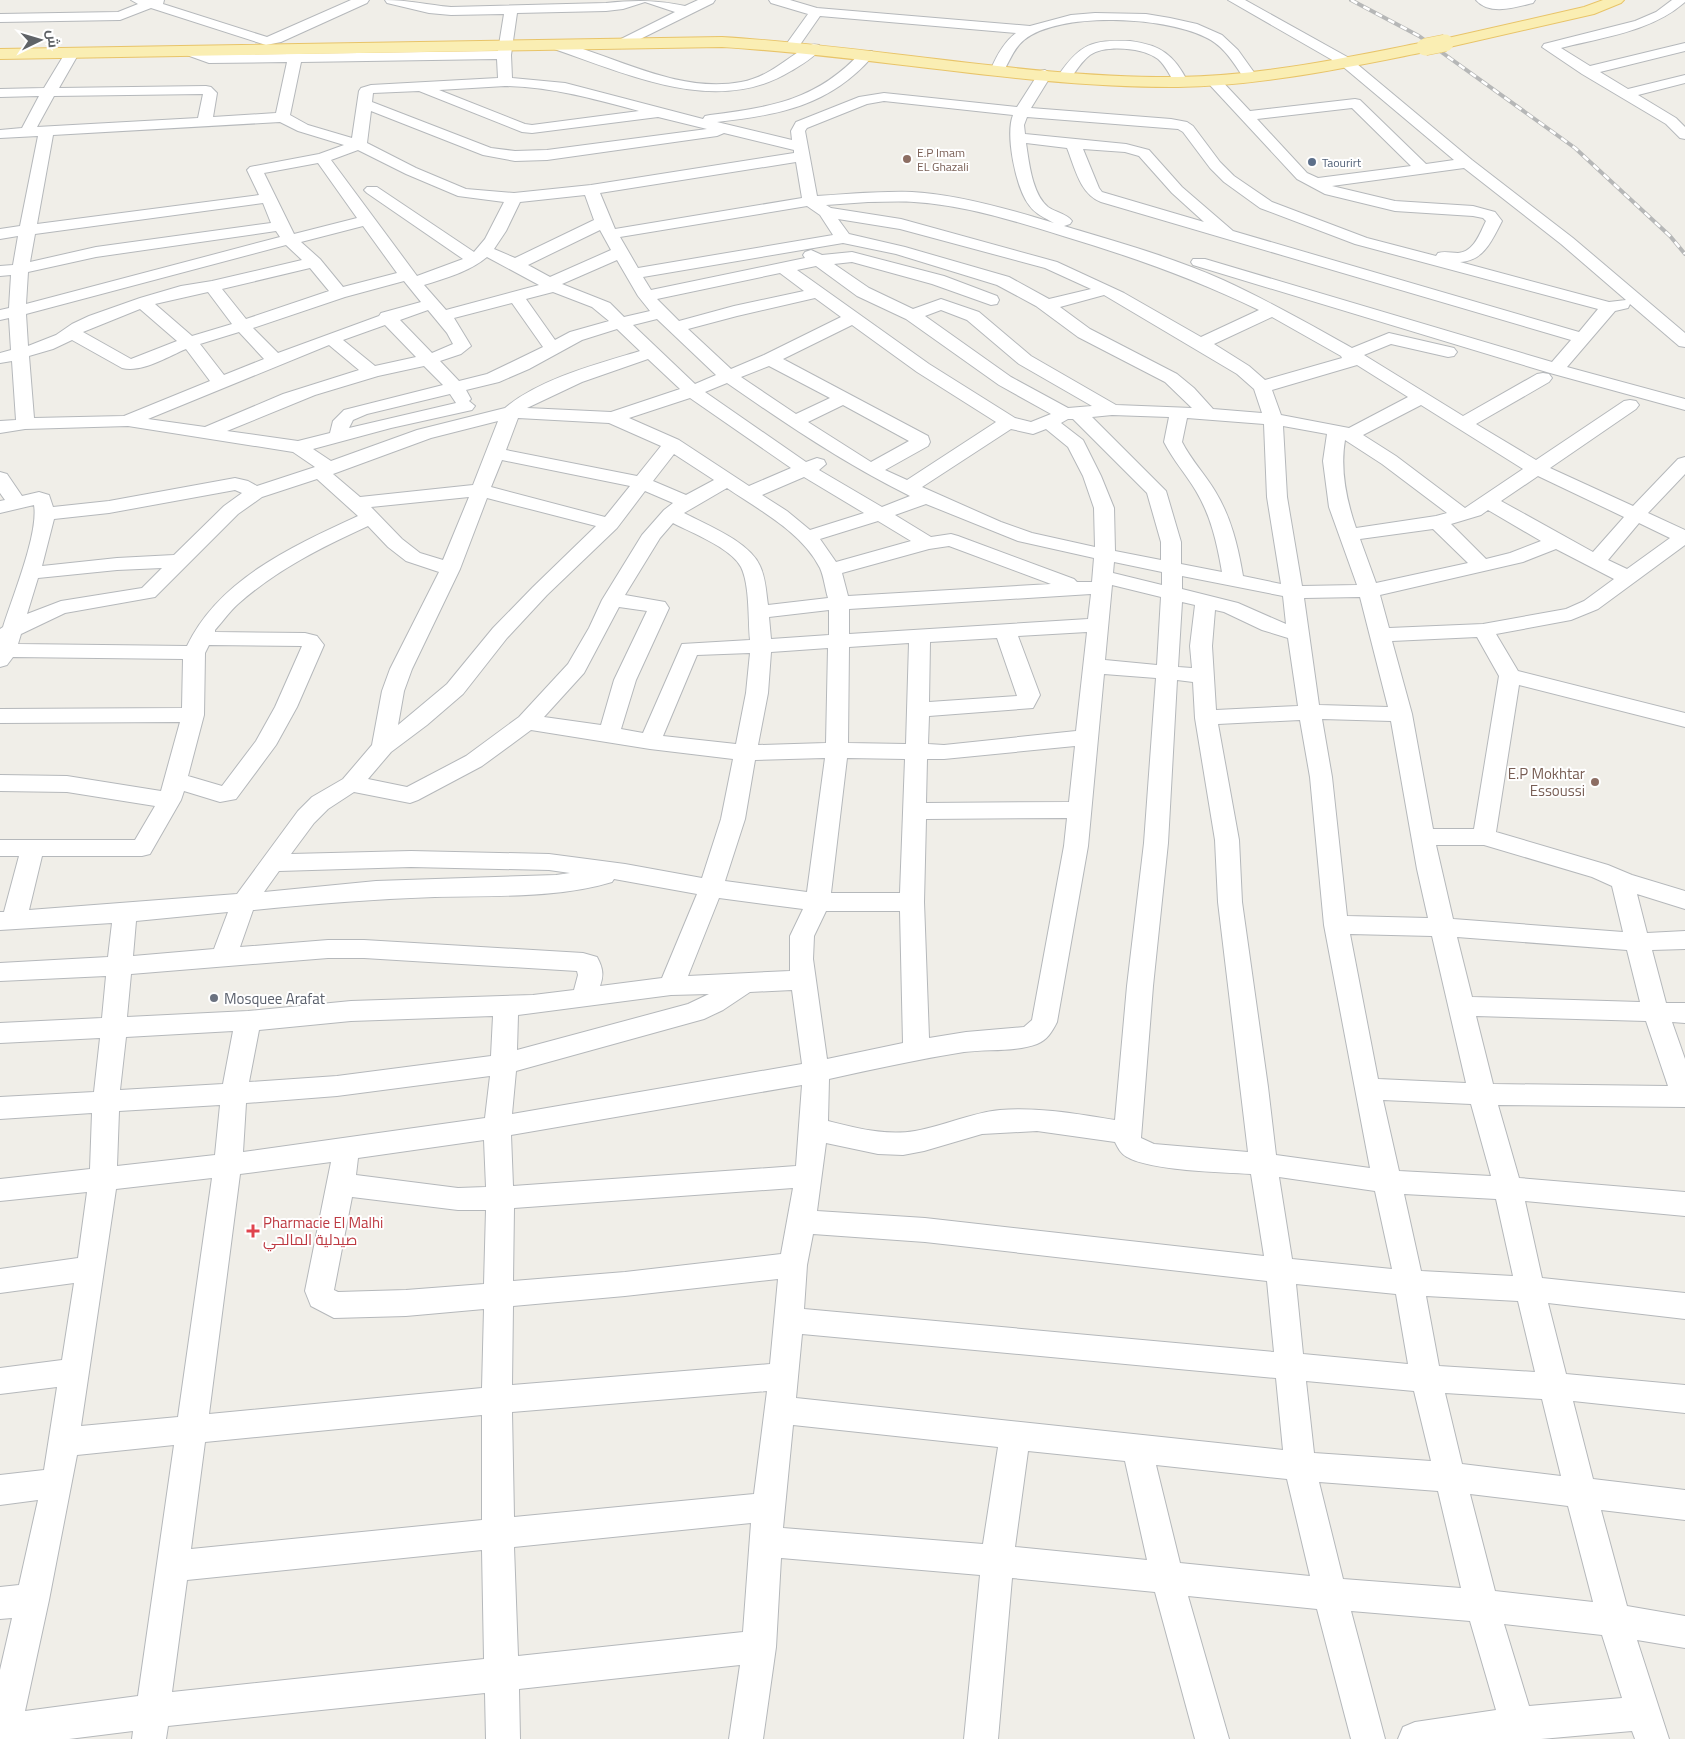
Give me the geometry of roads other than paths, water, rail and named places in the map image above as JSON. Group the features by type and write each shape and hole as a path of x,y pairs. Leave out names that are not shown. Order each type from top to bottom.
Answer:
{"main road":[{"path":"0,54 189,51 505,50 552,44 722,42 814,48 1065,76 1181,82 1251,78 1346,62 1445,43 1589,11 1616,0"}],"street":[{"path":"138,0 156,2 266,41 276,39 362,0"},
{"path":"392,0 419,3 439,10 614,6 640,0"},
{"path":"650,0 686,11"},
{"path":"624,43 708,0"},
{"path":"776,0 816,12 1031,30"},
{"path":"1235,0 1274,20 1346,62 1467,163 1567,241 1685,342"},
{"path":"1483,0 1496,6 1528,0"},
{"path":"1680,0 1661,15 1640,24 1549,47 1594,69 1683,126"},
{"path":"0,18 120,16 156,2"},
{"path":"9,4 63,18"},
{"path":"505,82 505,50 511,9"},
{"path":"792,46 816,12"},
{"path":"998,69 1006,50 1017,39 1031,30 1054,22 1116,16 1163,20 1188,26 1209,34 1224,43 1238,56 1251,78"},
{"path":"552,44 662,80 688,86 720,88 749,86 784,72 814,48"},
{"path":"1065,76 1079,57 1086,51 1114,45 1132,45 1145,47 1164,57 1173,66 1181,82"},
{"path":"1594,69 1685,47"},
{"path":"189,51 209,59 295,58 505,50"},
{"path":"28,131 72,53"},
{"path":"696,121 743,115 805,99 841,80 867,54"},
{"path":"282,117 295,58"},
{"path":"1045,74 1023,112 1017,126 1017,138 1029,190 1034,200 1042,210 1061,220 1091,230 1263,263 1582,338"},
{"path":"1632,92 1685,79"},
{"path":"1213,80 1302,176 1315,184 1330,191 1395,206 1474,211 1489,216 1494,221 1477,253 1464,258 1429,253 1416,243 1330,230"},
{"path":"359,145 366,91 370,88 525,81 554,84 730,130 801,152"},
{"path":"416,85 522,128 532,129 662,113"},
{"path":"0,93 206,90 210,93 205,121"},
{"path":"843,238 818,206 801,152 798,131 801,125 864,100 893,98 1023,112 1182,125 1215,165 1235,183 1266,205 1299,218 1361,241 1609,307 1636,301"},
{"path":"1245,116 1389,98"},
{"path":"1355,103 1423,169"},
{"path":"365,104 488,152 515,156 547,155 730,130"},
{"path":"0,134 282,117 303,128 359,145 410,171 463,194 514,198 591,190 801,152"},
{"path":"25,424 17,311 20,269 47,130"},
{"path":"1017,138 1126,148 1144,153 1177,190 1263,263 1630,405 1685,419"},
{"path":"1073,144 1092,190 1097,195 1228,235"},
{"path":"339,293 314,262 285,232 255,170 322,158 359,145"},
{"path":"210,432 251,412 372,372 428,358 462,346 443,316 430,304 366,221 322,158"},
{"path":"1315,184 1467,163"},
{"path":"372,190 480,256 516,264 552,284 590,299 608,311 618,323 692,391 806,470 928,544"},
{"path":"591,190 607,228 646,296 661,314 728,376 795,422 871,470 926,497 994,526 1025,537 1057,545 1171,566 1293,592 1369,591 1516,558 1557,542"},
{"path":"1299,218 1330,191"},
{"path":"516,264 607,228 818,206 868,197 914,197 986,210 1032,221 1136,253 1216,283 1272,310 1354,357 1535,468 1635,516 1684,537"},
{"path":"0,234 268,198"},
{"path":"71,332 130,364 189,342 339,293 411,279 480,256 498,230 514,198"},
{"path":"818,206 901,224 1042,262 1068,271 1106,290 1201,344 1243,370 1262,388 1273,419 1277,497 1293,592 1309,712 1321,777 1336,925 1367,1089 1409,1283 1426,1380 1482,1606 1519,1732"},
{"path":"0,272 104,251 285,232 366,221"},
{"path":"0,315 285,232"},
{"path":"634,274 843,238 899,250 1002,281 1024,290 1047,305 1084,334 1171,378 1188,392 1208,414"},
{"path":"801,245 817,261 863,292 912,315 1004,381 1064,416 1156,491 1171,542 1172,592 1156,842 1140,986 1127,1133 1127,1140 1133,1149 1154,1155 1263,1164 1388,1182 1508,1188 1685,1204"},
{"path":"443,316 516,297 552,284 622,252"},
{"path":"646,296 840,257 862,259 945,283 991,300"},
{"path":"0,358 19,354 62,339 79,326 144,303 195,288 212,286 314,262"},
{"path":"785,269 923,368 1009,422 1033,428 1064,416 1112,410 1180,412 1273,419 1343,432 1389,460 1462,515"},
{"path":"212,286 242,326 276,361"},
{"path":"1047,305 1106,290"},
{"path":"675,327 734,311 817,293"},
{"path":"516,297 552,348"},
{"path":"144,303 189,342 220,382"},
{"path":"128,421 331,338 387,317 430,304"},
{"path":"912,315 941,304 973,316 1025,360 1112,410"},
{"path":"1462,424 1550,374 1609,307"},
{"path":"1201,344 1272,310"},
{"path":"339,436 341,422 346,416 380,404 508,373 576,336 618,323 661,314"},
{"path":"387,317 455,387 471,414"},
{"path":"612,418 692,391 770,359 853,318"},
{"path":"331,338 372,372"},
{"path":"1262,388 1354,357 1383,340 1393,338 1685,405"},
{"path":"382,747 396,683 411,646 450,569 511,412 520,404 547,391 615,364 650,353"},
{"path":"770,359 922,441 871,470"},
{"path":"1415,1739 1648,1726 1614,1620 1530,1289 1508,1188 1482,1094 1423,837 1401,714 1369,591 1339,506 1334,482 1332,461 1343,432 1421,398"},
{"path":"795,422 842,399"},
{"path":"1349,535 1438,522 1462,515 1488,502 1535,468 1630,405"},
{"path":"0,427 25,424 128,421 210,432 298,447 389,423 471,414 511,412 612,418 672,444 739,487 807,537 821,553 830,570 839,603 839,640 837,750 818,902 802,936 801,959 816,1072 814,1129 809,1176 792,1265 790,1320 781,1410 768,1507 759,1647 746,1739"},
{"path":"1180,412 1173,442 1206,490 1218,514 1227,541 1234,580"},
{"path":"5,645 48,612 61,607 148,593 231,510 255,493 326,471 471,414"},
{"path":"0,1190 228,1165 497,1127 816,1072 916,1050 966,1042 1027,1037 1036,1033 1044,1022 1076,846 1098,625 1096,584 1105,553 1104,508 1092,476 1064,416"},
{"path":"908,488 1009,422"},
{"path":"224,957 243,903 306,818 320,803 351,784 382,747 455,689 500,633 540,591 610,524 672,444"},
{"path":"298,447 326,471 394,543 413,557 450,569"},
{"path":"351,784 410,795 474,760 528,722 576,668 599,628 612,600 652,535 679,508 739,487 806,470 841,451"},
{"path":"494,453 643,483 726,543 746,560 756,580 760,612 761,646 757,693 733,819 711,888 671,986"},
{"path":"1595,562 1685,463"},
{"path":"0,478 8,506 36,498 42,499 45,514 30,573 9,609 5,645"},
{"path":"45,514 108,507 235,484 241,485 255,493"},
{"path":"356,503 480,490 610,524"},
{"path":"807,537 881,514 926,497"},
{"path":"1488,502 1557,542 1628,578"},
{"path":"0,848 142,848 172,790 193,715 198,646 206,628 230,600 266,572 315,543 370,518"},
{"path":"1438,522 1482,566"},
{"path":"1380,635 1484,630 1571,614 1591,605 1684,537"},
{"path":"830,570 928,544 951,540 1004,561 1096,584 1172,592 1206,600 1231,607 1262,622 1298,634"},
{"path":"30,573 117,564 182,560"},
{"path":"760,612 839,603 1096,584"},
{"path":"609,734 625,680 660,608 658,606 612,600"},
{"path":"1206,600 1201,646 1206,718 1227,840 1230,902 1255,1087 1263,1164 1280,1270 1300,1466 1330,1594 1368,1739"},
{"path":"650,742 689,649 1098,625"},
{"path":"919,710 1025,703 1029,695 1005,630"},
{"path":"1484,630 1510,676 1484,837"},
{"path":"916,1050 912,902 918,752 920,635"},
{"path":"0,782 67,784 228,794 270,737 296,686 313,645 310,641 305,640 198,646 5,645"},
{"path":"1094,666 1203,676"},
{"path":"1510,676 1685,720"},
{"path":"1206,718 1309,712 1401,714"},
{"path":"0,716 193,715"},
{"path":"528,722 650,742 746,753 837,750 918,752 1087,737"},
{"path":"916,811 1080,810"},
{"path":"1423,837 1484,837 1600,871 1624,881 1685,900"},
{"path":"33,847 7,921 126,913 376,890 556,884 625,872"},
{"path":"271,863 411,859 549,862 625,872 711,888 818,902 912,902"},
{"path":"1367,1089 1482,1094 1685,1097 1656,1013 1624,889 1624,881"},
{"path":"126,913 106,1103 103,1179 91,1268 57,1482 33,1600 2,1734 151,1725 500,1674 759,1647"},
{"path":"1336,925 1443,927 1637,942 1685,940"},
{"path":"0,972 119,966 328,949 583,962 588,964 591,975 584,998"},
{"path":"0,1034 248,1021 351,1011 506,1007 671,986 804,980"},
{"path":"0,1108 106,1103 337,1086 504,1064 695,1012 714,1003 743,984"},
{"path":"1461,1006 1685,1013"},
{"path":"503,1739 498,1534 497,1400 500,1198 497,1127 504,1064 506,1007"},
{"path":"151,1725 190,1430 228,1165 234,1094 248,1021"},
{"path":"814,1129 893,1144 915,1142 981,1123 1006,1121 1038,1120 1060,1122 1127,1133"},
{"path":"346,1149 341,1184 319,1286 319,1291 327,1301 334,1305 499,1295 625,1284 792,1265"},
{"path":"341,1184 458,1199 500,1198 809,1176"},
{"path":"801,1222 926,1230 1409,1283 1530,1289 1685,1306"},
{"path":"0,1281 91,1268"},
{"path":"790,1320 1426,1380 1554,1386 1685,1399"},
{"path":"0,1381 75,1372"},
{"path":"63,1442 497,1400 784,1376"},
{"path":"781,1410 1300,1466 1450,1477 1685,1505"},
{"path":"981,1739 997,1561 1015,1436"},
{"path":"1137,1448 1167,1578 1212,1739"},
{"path":"0,1490 57,1482"},
{"path":"172,1566 768,1507"},
{"path":"767,1542 997,1561 1330,1594 1482,1606 1614,1620 1685,1632"},
{"path":"0,1604 33,1600"}],"railway":[{"path":"1351,0 1419,36 1575,148 1670,236 1685,254"}],"place":[{"name":"E.P Imam EL Ghazali","path":"907,159"},
{"name":"Taourirt","path":"1312,162"},
{"name":"E.P Mokhtar Essoussi","path":"1595,782"},
{"name":"Mosquee Arafat","path":"214,998"},
{"name":"Pharmacie El Malhi صيدلية المالحي","path":"253,1231"}]}
